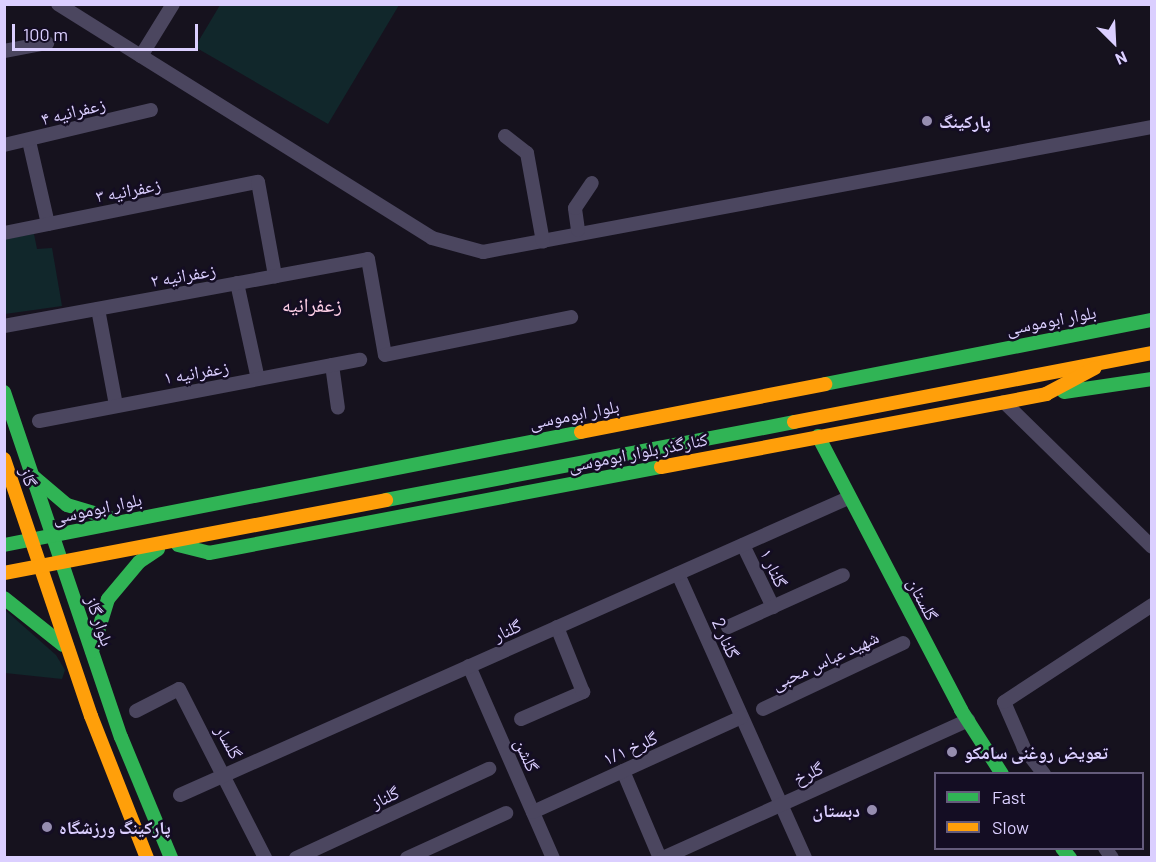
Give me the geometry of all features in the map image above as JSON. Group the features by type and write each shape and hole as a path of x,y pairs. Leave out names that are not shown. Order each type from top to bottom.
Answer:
{"main road":[{"name":"بلوار ابوموسی","path":"4,545 1152,320"},
{"path":"4,573 168,544 1152,353"},
{"name":"کنارگذر بلوار ابوموسی","path":"168,544 209,553 1046,394 1104,362"},
{"path":"1046,394 1152,379"},
{"name":"بلوار گاز","path":"4,392 92,651 171,858"},
{"name":"گلستان","path":"818,436 848,498 968,720 1001,772"},
{"name":"گاز","path":"6,468 32,541"},
{"path":"30,472 67,505 123,520"},
{"path":"531,473 571,484"},
{"path":"375,503 407,515"},
{"path":"32,541 69,651 147,858"},
{"path":"92,651 114,591 139,562 168,544"},
{"path":"4,598 47,627 69,651"}],"street":[{"path":"58,4 432,238 483,252 543,243 578,230 1152,127"},
{"path":"141,56 173,4"},
{"path":"4,51 47,43"},
{"name":"زعفرانیه ۴","path":"4,145 29,141 151,110"},
{"path":"505,136 527,153 543,243"},
{"path":"29,141 48,224"},
{"name":"زعفرانیه ۳","path":"4,232 258,182 275,276"},
{"path":"578,230 575,208 592,183"},
{"name":"زعفرانیه ۲","path":"4,326 368,259 386,355 571,317"},
{"path":"237,283 258,379"},
{"path":"98,309 116,405"},
{"name":"زعفرانیه ۱","path":"39,421 360,360"},
{"path":"332,365 338,408"},
{"path":"1004,402 1152,547"},
{"name":"گلنار","path":"180,795 848,498"},
{"name":"گلنار ۱","path":"743,545 772,607"},
{"name":"گلنار 2","path":"678,574 805,858"},
{"path":"728,627 843,575"},
{"path":"1042,772 1024,748 1004,702 1152,605"},
{"path":"521,719 583,692 557,627"},
{"name":"شهید عباس محبی","path":"763,708 903,643"},
{"name":"گلشن","path":"469,666 553,858"},
{"name":"گلسار","path":"136,711 179,689 225,774 265,858"},
{"name":"گلرخ ۱/۱","path":"533,812 741,717"},
{"name":"گلرخ","path":"662,858 968,720"},
{"name":"گلناز","path":"296,858 489,769"},
{"path":"623,771 662,858"},
{"path":"407,858 506,813"}],"green space":[{"path":"220,5 399,5 328,124 195,47"},
{"path":"34,234 37,249 52,248 62,306 5,314 4,239"},
{"path":"4,609 56,655 65,670 62,679 5,673"}],"traffic: fast":[{"path":"825,384 1152,320"},
{"path":"1064,392 1152,379"},
{"path":"4,392 121,737 171,858"},
{"path":"386,500 794,422"},
{"path":"4,545 581,432"},
{"path":"818,436 961,710 1001,772"},
{"path":"178,545 209,553 661,467"},
{"path":"34,477 67,505 114,519"},
{"path":"92,651 108,599 139,562 158,549"},
{"path":"4,598 63,645"},
{"path":"1064,850 1070,858"}],"traffic: slow":[{"path":"794,422 1152,353"},
{"path":"661,467 1046,394 1095,368"},
{"path":"581,432 825,384"},
{"path":"4,459 91,716 147,858"},
{"path":"4,573 386,500"}],"place":[{"name":"پارکینگ","path":"927,121"},
{"name":"تعویض روغنی سامکو","path":"952,752"},
{"name":"دبستان","path":"872,810"},
{"name":"پارکینگ ورزشگاه","path":"47,827"}],"district":[{"name":"زعفرانیه","path":"312,304"}]}
